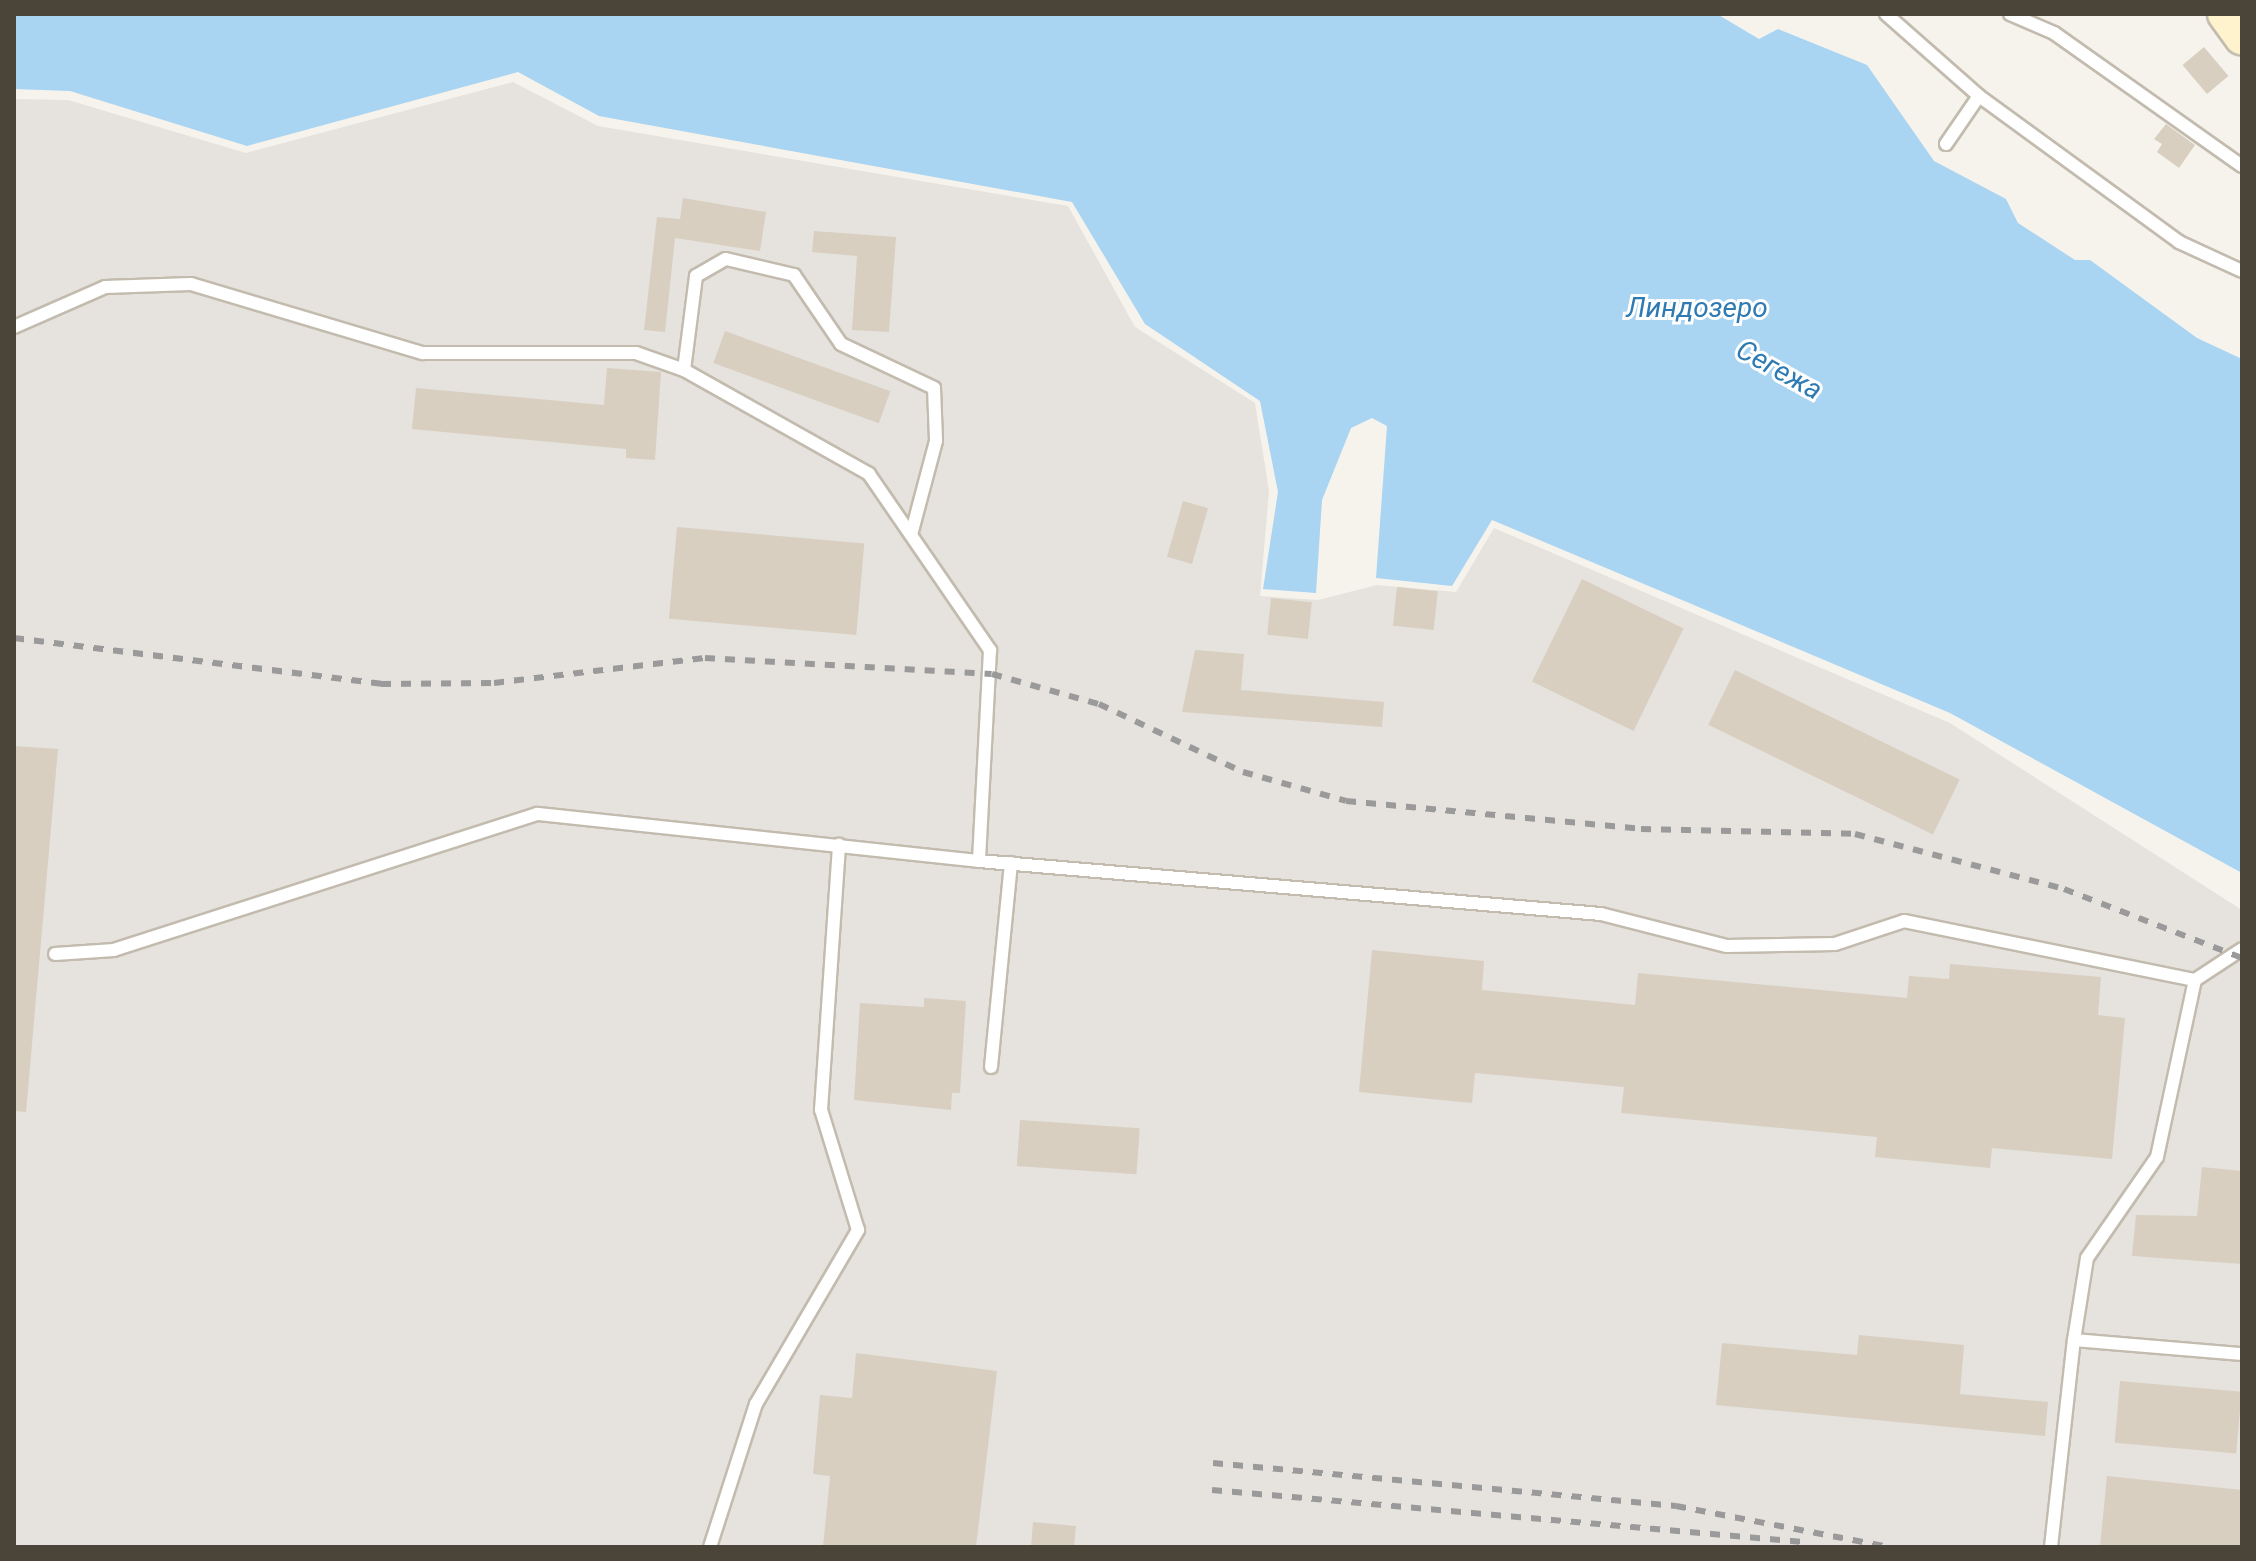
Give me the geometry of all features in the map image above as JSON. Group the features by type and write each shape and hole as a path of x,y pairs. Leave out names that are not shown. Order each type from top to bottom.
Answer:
{"street":[{"path":"2225,14 2242,37"}],"lane":[{"path":"1886,14 1979,96 2179,242 2242,271"},
{"path":"2010,14 2054,33 2242,166"},
{"path":"1946,144 1979,96"},
{"path":"684,370 696,276 726,259 794,275 841,344 934,388 936,441 911,535"},
{"path":"14,327 105,287 191,284 423,353 636,353 684,370 869,474 990,650 979,861"},
{"path":"55,954 114,950 537,814 979,861 1601,914 1727,946 1835,944 1904,921 2195,980"},
{"path":"710,1547 756,1404 858,1230 821,1110 839,845"},
{"path":"991,1067 1011,863"},
{"path":"2051,1547 2074,1340 2087,1258 2157,1157 2195,980 2242,949"},
{"path":"2074,1340 2242,1354"}],"shaded area":[{"path":"513,82 598,126 1068,206 1135,327 1255,403 1269,491 1260,596 1318,600 1377,585 1456,592 1494,528 1950,723 2242,910 2242,1547 14,1547 14,99 68,100 246,153"}],"water":[{"name":"Линдозеро","path":"14,14 1717,14 1759,39 1778,29 1867,65 1934,161 2006,199 2018,223 2075,260 2090,260 2197,338 2242,359 2242,873 1950,713 1492,520 1452,586 1376,578 1387,426 1372,418 1351,428 1322,500 1316,593 1263,589 1278,492 1260,401 1145,324 1072,202 599,116 518,72 247,146 70,91 14,89"}],"building":[{"path":"2204,47 2228,76 2207,94 2183,65"},
{"path":"2166,124 2195,145 2179,168 2157,152 2162,144 2154,139"},
{"path":"683,198 766,212 760,251 675,238 665,332 644,330 657,217 680,219"},
{"path":"814,231 896,237 889,332 852,330 857,256 812,252"},
{"path":"725,331 890,391 879,423 713,363"},
{"path":"607,368 661,372 655,460 626,458 626,449 412,429 416,388 604,405"},
{"path":"1183,501 1208,508 1192,564 1167,557"},
{"path":"677,527 864,543 856,635 669,619"},
{"path":"1582,579 1684,629 1634,731 1532,681"},
{"path":"1397,587 1438,591 1434,630 1393,626"},
{"path":"1271,598 1312,602 1308,639 1267,635"},
{"path":"1195,650 1244,654 1241,690 1384,702 1382,727 1182,712"},
{"path":"1735,670 1960,780 1933,834 1708,725"},
{"path":"14,746 58,749 26,1112 14,1111"},
{"path":"1372,950 1484,961 1482,990 1635,1005 1638,973 1907,998 1909,976 1949,979 1950,964 2101,977 2098,1015 2125,1018 2112,1159 1992,1148 1990,1168 1875,1157 1877,1137 1621,1113 1624,1087 1475,1073 1472,1103 1359,1092"},
{"path":"924,998 966,1001 960,1093 952,1093 951,1110 854,1100 860,1003 924,1007"},
{"path":"1020,1120 1140,1128 1136,1174 1017,1166"},
{"path":"2202,1167 2242,1171 2242,1264 2132,1256 2136,1215 2197,1216"},
{"path":"1859,1335 1964,1345 1960,1394 2048,1402 2045,1436 1716,1405 1722,1343 1857,1355"},
{"path":"856,1353 997,1371 976,1547 823,1547 830,1476 813,1474 820,1395 852,1398"},
{"path":"2120,1381 2242,1392 2236,1453 2115,1443"},
{"path":"2107,1476 2242,1490 2242,1547 2100,1547"},
{"path":"1033,1522 1076,1526 1074,1547 1031,1547"}],"railway":[{"path":"14,638 381,684 494,683 705,658 992,674 1099,704 1243,772 1346,801 1641,829 1855,834 2064,889 2242,958"},
{"path":"1213,1463 1676,1506 1889,1547"},
{"path":"1212,1490 1803,1542"}],"water label":[{"name":"Сегежа","path":"1779,370"}]}
